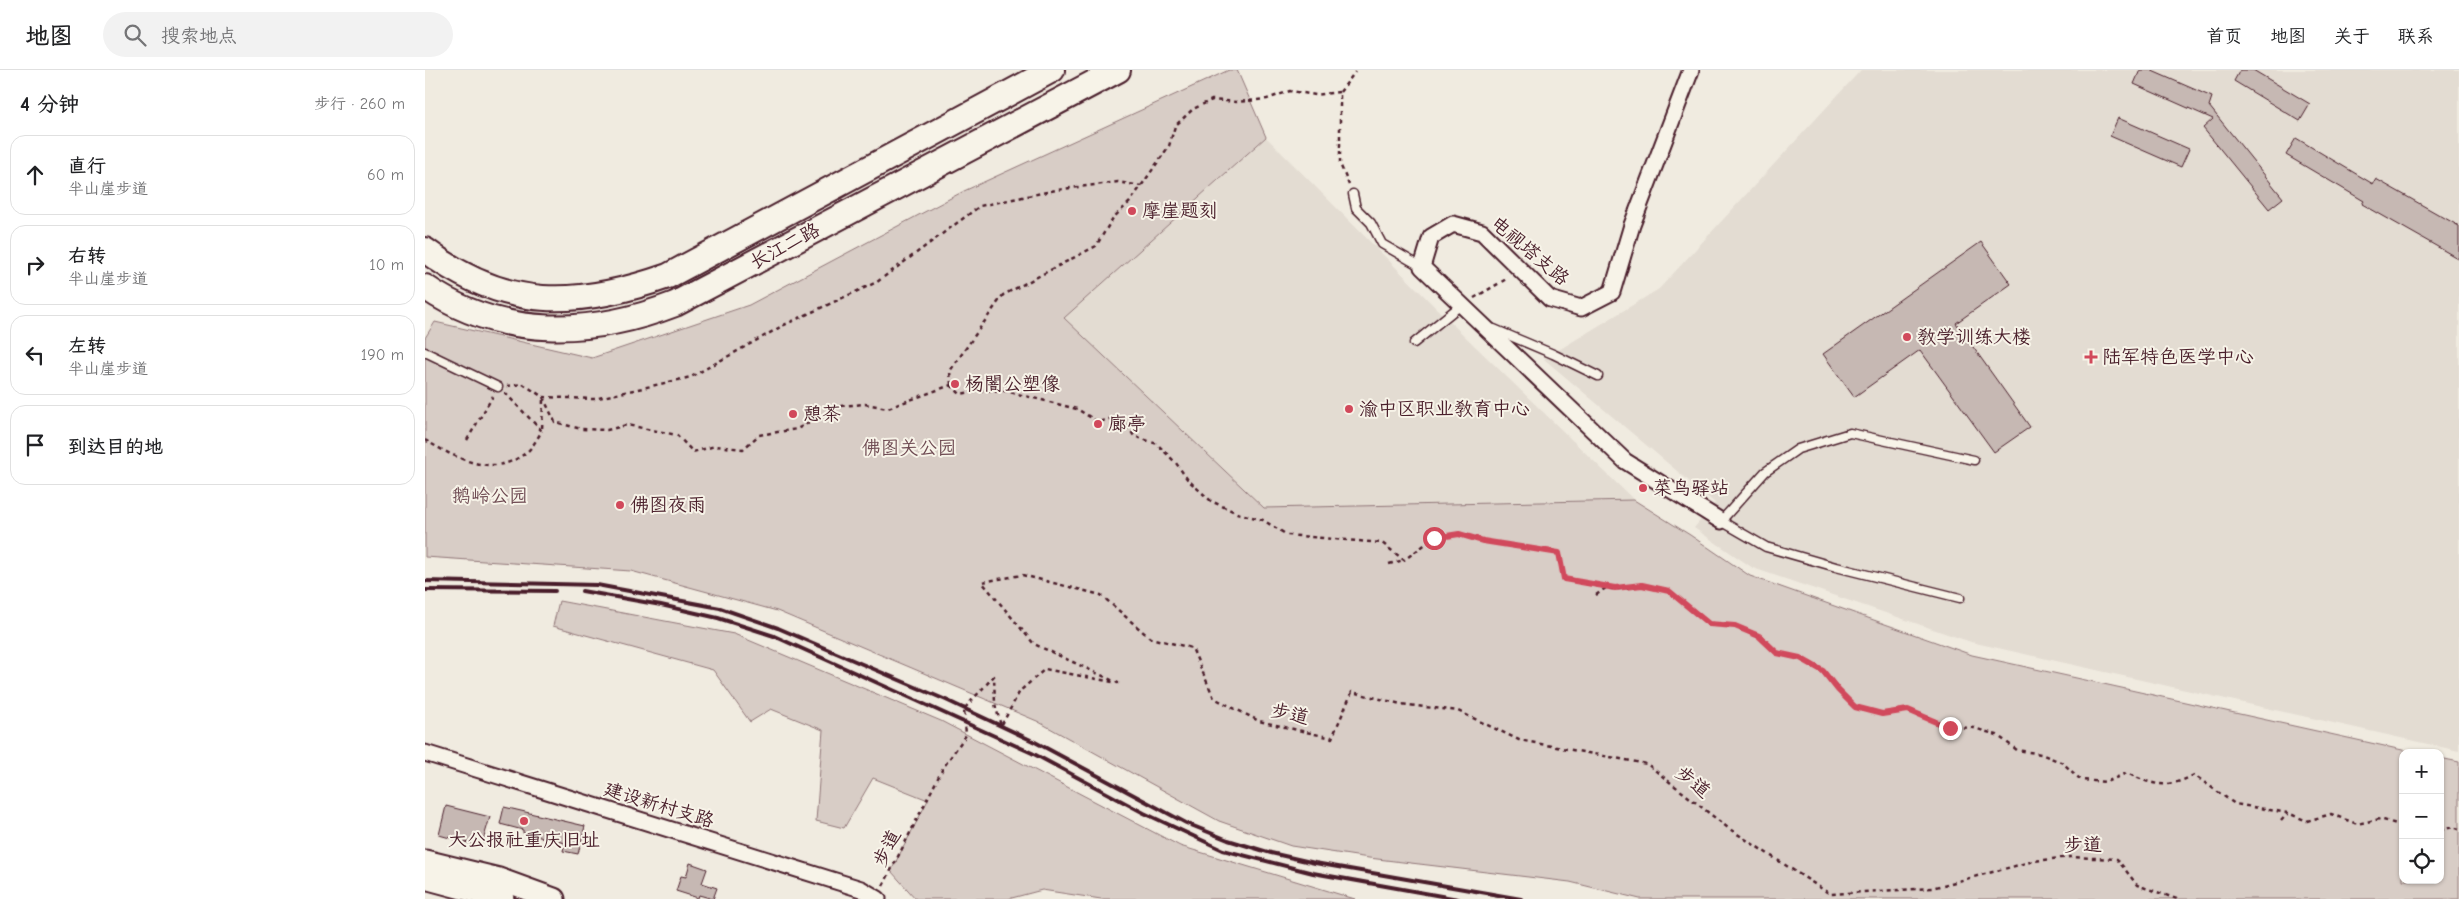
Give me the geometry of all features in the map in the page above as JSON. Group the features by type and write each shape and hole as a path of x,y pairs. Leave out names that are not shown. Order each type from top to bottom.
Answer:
{"main road":[{"name":"长江二路","path":"425,250 472,281 501,291 535,297 568,299 605,295 668,276 1052,70"},
{"name":"长江二路","path":"428,290 463,308 497,320 533,327 570,329 608,324 643,316 675,304 1118,70"},
{"path":"425,867 503,899"},
{"path":"425,867 499,879 554,899"}],"street":[{"name":"电视塔支路","path":"1422,267 1431,238 1453,224 1483,232 1550,299 1581,308 1612,292 1631,225 1691,70"},
{"path":"1422,267 1625,461 1721,521"},
{"name":"建设新村支路","path":"425,753 861,889 878,898"}],"lane":[{"path":"1353,194 1355,208 1371,222 1382,244 1422,267"},
{"path":"1414,343 1461,305"},
{"path":"1483,325 1553,354 1599,376"},
{"path":"425,352 498,386"},
{"path":"1960,598 1836,567 1766,547 1721,521 1765,472 1798,449 1850,433 1974,460"}],"path":[{"path":"1353,194 1340,164 1341,92 1355,72"},
{"path":"1341,92 1316,95 1290,91 1267,99 1237,102 1212,100 1193,109 1175,126 1169,146 1130,202 1113,218 1096,246 1003,295 950,371 951,386 960,394 983,390 1006,391 1077,409 1098,422 1121,416 1134,436 1157,444 1188,480 1211,501 1237,513 1263,520 1287,535 1382,543 1403,560"},
{"path":"498,386 523,384 543,397 594,399 691,377 784,326 877,282 980,206 1065,189 1118,182 1141,186"},
{"path":"1461,305 1520,271"},
{"path":"498,386 542,431"},
{"path":"467,440 498,386"},
{"path":"543,397 555,422 581,429 598,430 627,425 677,435 693,452 715,446 743,449 759,435 797,428 840,406 865,404 888,408 951,386"},
{"path":"425,440 468,462 485,466 511,461 529,450 542,431 543,397"},
{"path":"1389,564 1403,560 1434,538 1459,534 1483,541 1559,553 1564,579 1615,588 1642,585 1669,591 1709,624 1735,626 1759,636 1777,653 1800,658 1823,671 1855,707 1882,714 1908,710 1950,728 1974,728 1997,735 2017,750 2041,754 2063,763 2081,780 2106,782 2127,772 2146,782 2174,784 2194,774 2235,804 2288,813 2307,821 2331,814 2357,824 2380,819 2399,825"},
{"name":"步道","path":"878,898 943,768 966,734 964,708 994,676 995,704 1001,726 1019,691 1045,669 1119,683 1034,644 982,582 1022,575 1101,595 1150,638 1193,648 1214,698 1259,721 1332,738 1352,692 1401,704 1457,711 1519,740 1647,764 1728,828 1830,894 1932,888 2034,860 2070,856 2117,859 2137,885 2177,899"},
{"path":"1596,595 1607,587"},
{"path":"2281,821 2288,813"},
{"path":"2444,829 2453,827 2459,830"}],"shaded area":[{"name":"陆军特色医学中心","path":"1861,70 2459,70 2459,751 1971,642 1753,568 1694,528 1715,503 1544,359 1659,289"},
{"name":"渝中区职业教育中心","path":"1266,137 1445,317 1634,500 1264,508 1063,318"}],"green space":[{"name":"佛图关公园","path":"1229,70 1237,70 1266,137 1064,318 1264,508 1634,500 1750,576 1972,655 2399,749 2399,884 2444,884 2444,759 2459,762 2459,899 1640,899 1570,882 1369,858 1291,846 1219,821 1037,721 777,611 631,571 425,557 425,338 435,322 592,358 749,305 964,191"},
{"path":"559,601 734,634 941,721 1180,846 1355,899 1101,899 1042,890 1008,899 916,899 891,871 928,800 873,778 844,828 816,821 823,730 771,709 750,722 713,670 553,626"}],"building":[{"path":"2140,70 2150,70 2212,97 2209,106 2283,198 2269,209 2203,128 2213,119 2134,84"},
{"path":"2240,70 2253,70 2310,104 2300,121 2234,81"},
{"path":"2118,118 2189,149 2181,167 2110,136"},
{"path":"2296,138 2373,184 2376,179 2459,226 2459,259 2362,204 2364,201 2286,155"},
{"name":"教学训练大楼","path":"1981,242 2011,284 1956,323 2030,427 1994,452 1920,350 1854,397 1823,354"},
{"path":"446,806 490,817 482,844 473,841 472,844 439,835"},
{"path":"504,807 585,826 578,854 563,851 565,843 523,833 523,830 500,824"},
{"path":"690,863 707,869 702,883 717,888 713,899 699,895 698,898 676,891 681,876 686,877"}],"railway":[{"path":"425,581 597,585 720,608 778,628 946,700 1035,742 1186,823 1228,840 1271,853 1315,863 1521,899"},
{"path":"425,590 555,591"},
{"path":"582,591 661,605 718,618 774,636 1032,753 1144,813 1223,850 1313,873 1458,899"}],"place":[{"name":"摩崖题刻","path":"1132,211"},
{"name":"教学训练大楼","path":"1907,337"},
{"name":"陆军特色医学中心","path":"2091,357"},
{"name":"杨闇公塑像","path":"955,384"},
{"name":"渝中区职业教育中心","path":"1349,409"},
{"name":"憩茶","path":"793,414"},
{"name":"廊亭","path":"1098,424"},
{"name":"菜鸟驿站","path":"1643,488"},
{"name":"佛图夜雨","path":"620,505"},
{"name":"大公报社重庆旧址","path":"524,821"}],"route":[{"path":"1434,538 1459,534 1483,541 1559,553 1564,579 1615,588 1642,585 1669,591 1709,624 1735,626 1759,636 1777,653 1800,658 1823,671 1855,707 1882,714 1908,710 1950,728"}],"park label":[{"name":"鹅岭公园","path":"490,496"}]}
